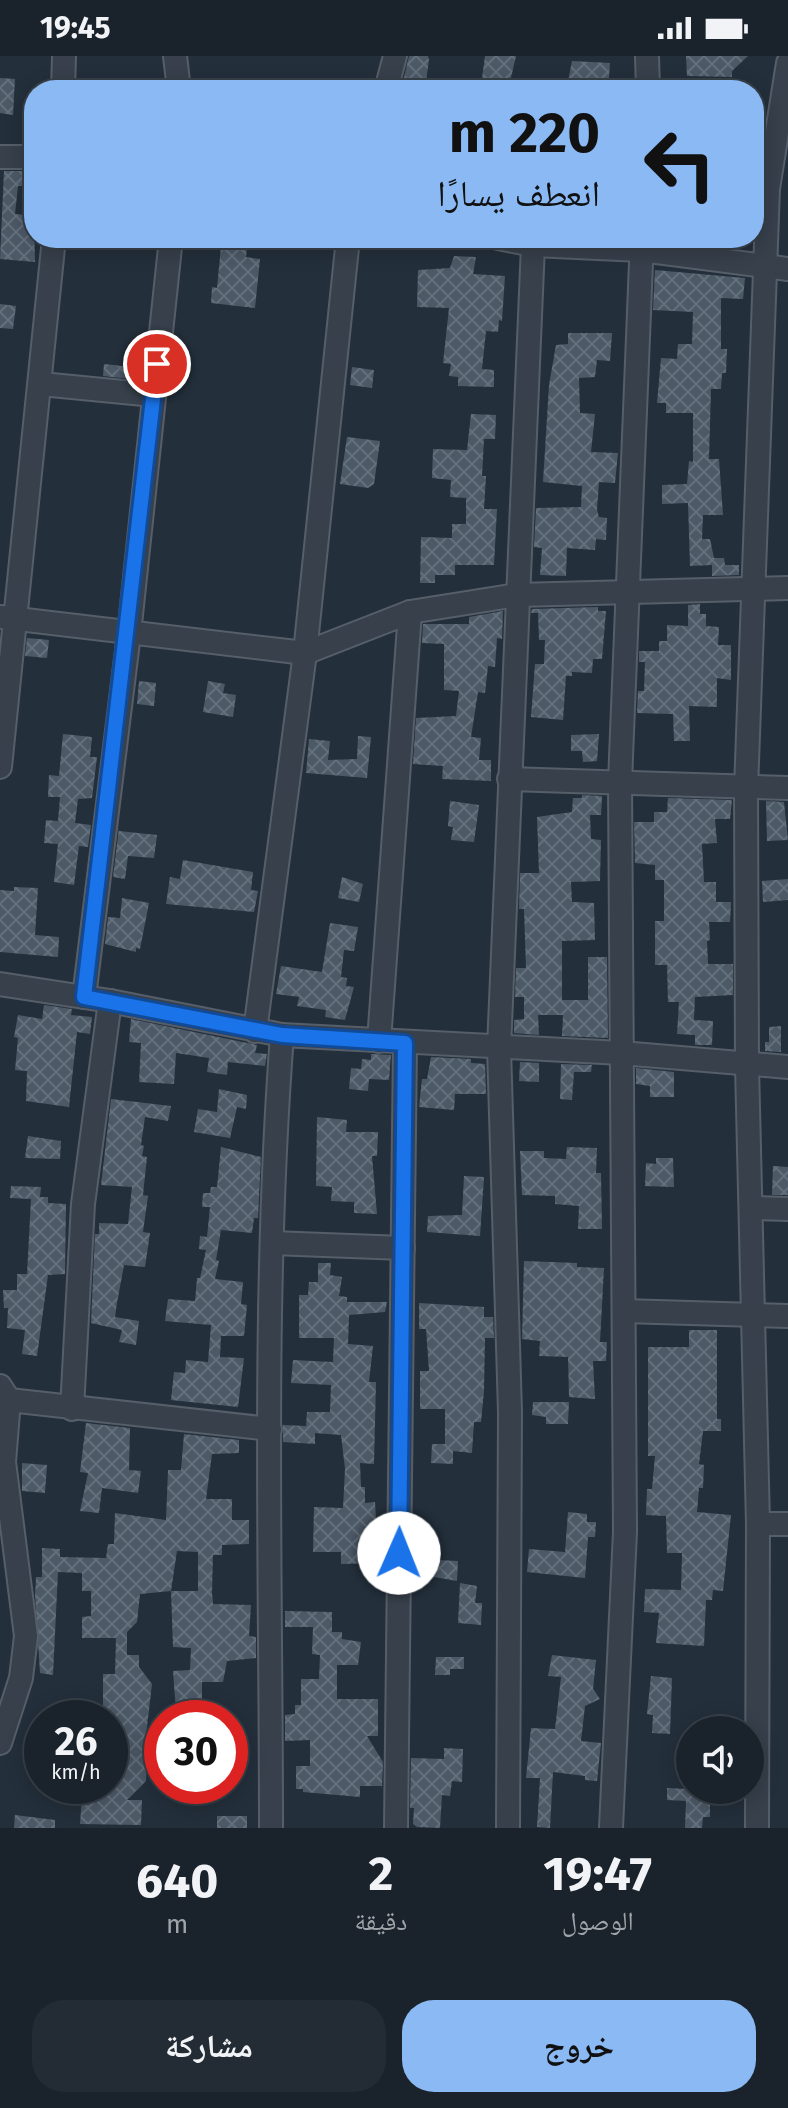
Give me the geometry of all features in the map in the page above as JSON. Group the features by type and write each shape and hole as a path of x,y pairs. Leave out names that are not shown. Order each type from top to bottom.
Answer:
{"street":[{"path":"63,80 64,56"},
{"path":"175,56 178,80"},
{"path":"389,80 395,56"},
{"path":"647,56 648,80"},
{"path":"757,1828 758,1524 753,1208 747,1066 746,789 763,266 770,158 784,108 788,63"},
{"path":"0,157 24,157"},
{"path":"0,767 8,618 41,384 53,248"},
{"path":"84,997 129,634 170,248"},
{"path":"255,1031 305,653 347,248"},
{"path":"508,1828 510,1412 499,1048 533,248"},
{"path":"611,1828 625,1532 620,782 641,248"},
{"path":"663,248 788,269"},
{"path":"41,384 154,395"},
{"path":"8,618 305,653 410,612 517,595 753,592 788,588"},
{"path":"379,1041 410,612"},
{"path":"509,779 788,788"},
{"path":"0,984 110,1001 282,1035 621,1053 747,1066 788,1067"},
{"path":"72,1409 83,1204 110,1001"},
{"path":"271,1828 272,1243 274,1137 282,1035"},
{"path":"396,1828 405,1043"},
{"path":"753,1208 788,1209"},
{"path":"272,1243 403,1248"},
{"path":"624,1311 755,1318 788,1316"},
{"path":"0,1743 21,1678 26,1636 4,1462 4,1393 72,1409 270,1429"},
{"path":"758,1524 788,1524"}],"building":[{"path":"409,56 428,56 426,80 403,80"},
{"path":"485,56 516,56 510,80 482,78"},
{"path":"686,56 748,56 732,71 732,77 687,76"},
{"path":"572,61 610,63 609,80 568,80"},
{"path":"0,78 15,79 13,115 0,113"},
{"path":"4,171 24,171 23,186 18,186 15,214 24,215 24,248 35,248 35,262 0,259"},
{"path":"221,248 247,248 246,257 260,259 255,308 211,303 212,287 217,288"},
{"path":"454,256 476,257 473,274 505,276 502,321 499,320 498,332 486,331 482,369 494,370 494,387 458,386 458,377 449,376 451,364 443,363 449,308 417,307 418,270 450,268"},
{"path":"655,270 745,278 743,299 721,298 721,349 727,349 726,373 722,373 721,389 711,389 709,459 719,459 723,515 703,515 702,539 710,539 714,558 724,558 725,565 739,565 739,575 712,576 712,565 690,566 688,503 662,504 662,485 687,484 689,461 693,462 693,413 666,413 666,403 657,403 661,358 677,359 678,344 692,344 693,312 653,310"},
{"path":"0,304 16,306 13,329 0,328"},
{"path":"568,333 612,333 610,361 597,360 595,377 579,378 580,413 595,414 591,452 618,453 615,483 599,482 597,510 599,517 607,518 606,540 596,539 595,550 567,548 566,576 540,575 542,548 534,547 536,508 581,507 582,486 543,482 549,385 556,345 568,344"},
{"path":"104,364 132,367 131,379 103,376"},
{"path":"352,367 374,370 372,388 350,385"},
{"path":"471,414 496,415 495,439 484,439 482,476 486,476 484,509 497,509 494,565 455,565 455,575 435,575 435,583 420,583 421,537 452,538 452,524 466,524 466,498 450,497 451,480 432,478 433,449 467,450"},
{"path":"347,437 380,441 374,484 368,488 340,484"},
{"path":"700,604 700,614 706,614 706,626 719,627 718,645 731,645 731,680 717,678 717,707 689,706 690,741 674,741 673,714 637,713 638,691 644,691 645,662 639,662 639,651 659,651 659,641 667,641 667,625 688,626 688,605"},
{"path":"598,607 598,611 606,611 602,659 593,659 592,673 572,672 572,676 566,676 563,720 531,717 535,664 544,664 545,640 539,640 538,613 531,613 532,609"},
{"path":"503,611 502,639 497,638 495,667 488,666 485,693 478,692 471,737 481,738 479,760 491,760 491,781 442,779 443,766 413,764 416,718 456,716 459,691 444,690 444,644 422,643 423,624 469,624 469,617"},
{"path":"27,638 49,640 47,658 25,656"},
{"path":"139,681 156,683 154,706 137,704"},
{"path":"208,681 225,684 223,693 236,695 233,717 203,712"},
{"path":"63,734 92,737 90,757 97,757 92,798 78,799 75,823 91,825 88,847 79,846 74,885 54,882 58,844 44,843 46,820 58,821 60,797 48,797 49,775 59,776"},
{"path":"599,734 597,761 583,762 582,751 571,751 571,735"},
{"path":"358,736 371,737 367,778 306,773 309,739 330,741 328,760 357,759"},
{"path":"582,795 602,796 601,815 590,815 591,839 601,840 600,881 571,882 572,902 594,903 595,940 562,941 562,1000 588,1000 588,957 607,957 608,1038 562,1036 563,1015 538,1015 539,1035 514,1033 514,1020 524,1019 524,997 515,997 516,968 526,968 524,909 519,909 520,873 539,873 537,817 572,812 573,798 582,798"},
{"path":"668,798 732,800 730,819 715,819 717,843 702,844 704,882 716,882 716,902 731,902 730,922 709,922 710,940 707,941 708,964 733,964 733,995 695,997 694,1020 713,1021 712,1045 695,1045 695,1035 677,1034 679,1002 668,1002 667,965 655,965 655,921 664,921 664,880 655,880 655,865 635,863 634,822 654,822 654,812 667,812"},
{"path":"450,801 479,805 474,842 451,840 453,827 448,826"},
{"path":"766,801 784,802 788,840 767,841"},
{"path":"119,828 119,831 157,835 154,858 128,856 125,879 113,877"},
{"path":"183,860 253,872 251,890 258,891 254,912 166,904 170,877 180,879"},
{"path":"342,877 363,884 359,902 338,898"},
{"path":"788,879 788,900 763,902 762,881"},
{"path":"14,887 38,888 35,935 59,937 58,957 0,952 0,890 14,891"},
{"path":"122,898 149,903 140,949 136,948 136,952 105,944 108,917 120,918"},
{"path":"330,923 358,927 354,951 344,950 341,977 347,978 346,986 354,987 345,1020 325,1017 326,1010 297,1006 299,997 276,994 281,966 322,972"},
{"path":"44,1005 72,1009 71,1015 92,1017 90,1034 77,1032 69,1107 26,1101 27,1071 15,1070 18,1038 14,1037 18,1015 42,1019"},
{"path":"131,1019 257,1045 255,1053 267,1054 265,1066 228,1062 227,1075 207,1072 209,1058 176,1053 174,1084 139,1082 141,1043 129,1042"},
{"path":"781,1026 781,1052 765,1051 765,1042 769,1042 769,1027"},
{"path":"371,1054 391,1055 389,1080 369,1079 368,1091 349,1089 351,1068 361,1069 362,1059 371,1060"},
{"path":"431,1057 471,1059 471,1063 485,1064 486,1094 455,1094 454,1110 419,1107 422,1079 427,1079"},
{"path":"520,1062 539,1063 539,1082 519,1081"},
{"path":"561,1064 592,1065 591,1072 574,1072 572,1100 560,1099"},
{"path":"636,1068 674,1072 674,1097 650,1097 650,1086 636,1084"},
{"path":"219,1089 247,1095 246,1109 237,1107 230,1138 194,1132 198,1109 217,1112"},
{"path":"111,1099 171,1106 168,1121 145,1117 141,1145 144,1146 142,1156 147,1157 143,1195 148,1196 143,1232 150,1233 145,1267 124,1265 117,1303 115,1317 139,1321 136,1345 119,1342 122,1330 91,1323 95,1234 99,1234 99,1223 128,1224 132,1187 101,1185"},
{"path":"317,1117 347,1120 346,1132 378,1132 377,1156 372,1156 377,1214 354,1213 354,1202 331,1201 332,1187 316,1186"},
{"path":"28,1136 61,1141 60,1159 25,1158"},
{"path":"221,1147 261,1157 258,1218 254,1218 252,1233 221,1230 216,1260 219,1261 215,1279 243,1282 241,1304 247,1305 244,1336 221,1336 220,1357 244,1358 238,1407 171,1400 174,1372 185,1373 186,1360 208,1362 211,1325 165,1321 168,1299 195,1301 197,1278 200,1278 206,1250 199,1249 200,1236 207,1237 210,1207 202,1207 203,1193 210,1193 211,1187 217,1187"},
{"path":"567,1147 597,1148 596,1173 601,1173 602,1229 578,1229 579,1206 555,1204 555,1196 522,1195 520,1151 544,1151 544,1158 566,1159"},
{"path":"656,1158 673,1158 674,1187 645,1186 646,1163 656,1164"},
{"path":"773,1166 788,1167 788,1195 772,1195"},
{"path":"464,1176 484,1177 480,1236 427,1232 428,1216 462,1215"},
{"path":"11,1186 41,1187 40,1197 48,1197 48,1203 66,1204 65,1274 48,1275 37,1356 22,1354 25,1330 7,1328 8,1308 4,1308 3,1290 17,1290 17,1274 27,1274 31,1199 10,1198"},
{"path":"524,1261 577,1263 577,1267 604,1268 600,1342 607,1342 606,1361 593,1361 595,1399 569,1397 568,1357 539,1356 540,1341 522,1339"},
{"path":"318,1263 331,1263 330,1275 342,1277 339,1296 347,1297 347,1302 387,1302 385,1312 349,1315 348,1344 373,1346 369,1382 376,1382 374,1464 360,1463 361,1487 365,1487 365,1503 375,1502 378,1551 385,1551 385,1563 341,1564 341,1552 313,1552 314,1507 343,1508 345,1469 341,1435 315,1433 315,1444 283,1442 283,1425 306,1426 307,1412 330,1412 331,1385 291,1383 293,1360 333,1362 334,1338 299,1338 299,1295 308,1295 309,1282 318,1282"},
{"path":"419,1303 484,1307 484,1317 493,1317 494,1338 485,1338 481,1422 474,1422 472,1453 453,1451 453,1464 431,1463 432,1444 445,1444 445,1409 420,1409 420,1371 429,1371 426,1329 419,1329"},
{"path":"689,1330 717,1330 717,1419 721,1419 721,1431 703,1431 699,1464 704,1465 703,1488 699,1488 697,1512 731,1515 723,1591 713,1590 712,1600 706,1600 704,1646 656,1643 659,1613 644,1612 645,1589 681,1590 682,1553 667,1553 666,1516 646,1515 647,1489 652,1489 655,1456 648,1456 648,1347 689,1347"},
{"path":"533,1402 569,1402 568,1424 546,1424 546,1417 532,1415"},
{"path":"86,1423 130,1428 129,1470 141,1471 138,1493 102,1488 99,1513 80,1511 88,1473 80,1472"},
{"path":"184,1434 239,1440 239,1453 212,1454 206,1499 232,1499 232,1520 249,1520 249,1544 222,1545 222,1555 213,1555 212,1592 213,1604 251,1605 249,1636 256,1637 256,1658 227,1661 223,1682 202,1682 202,1700 175,1700 173,1671 190,1670 191,1648 173,1647 171,1591 140,1594 137,1622 127,1632 127,1655 139,1655 139,1667 152,1684 150,1700 144,1700 144,1783 128,1799 128,1700 103,1700 103,1674 115,1674 116,1638 82,1638 82,1617 91,1616 91,1591 82,1591 82,1573 58,1572 53,1675 40,1673 36,1577 42,1577 42,1548 60,1549 60,1557 106,1558 108,1544 114,1544 115,1513 166,1520 168,1470 181,1470","holes":["177,1551 198,1552 198,1591 171,1591"]},
{"path":"22,1463 47,1465 45,1493 22,1491"},
{"path":"568,1512 587,1514 587,1522 596,1522 595,1537 588,1537 585,1578 527,1572 529,1549 565,1552"},
{"path":"437,1560 458,1561 457,1581 434,1577"},
{"path":"460,1583 477,1586 475,1603 482,1603 481,1625 458,1623"},
{"path":"285,1611 332,1612 332,1632 342,1632 342,1639 361,1642 358,1665 337,1665 337,1699 378,1699 378,1736 367,1736 383,1762 382,1786 360,1786 360,1797 296,1789 296,1766 310,1766 310,1740 285,1741 285,1715 295,1714 295,1705 301,1705 301,1679 319,1679 320,1655 312,1654 313,1627 285,1627"},
{"path":"552,1655 596,1660 593,1689 600,1699 585,1706 581,1741 601,1743 597,1781 585,1780 585,1776 553,1772 550,1828 537,1827 540,1778 526,1778 531,1728 555,1729 561,1677 548,1676"},
{"path":"436,1657 464,1657 464,1669 450,1669 450,1675 435,1675"},
{"path":"651,1676 672,1678 670,1734 652,1733 653,1715 647,1714"},
{"path":"444,1748 463,1749 462,1782 452,1781 450,1796 442,1795 440,1828 417,1827 413,1824 414,1808 410,1808 411,1758 444,1759"},
{"path":"667,1788 676,1788 676,1800 667,1800"},
{"path":"128,1800 142,1800 141,1825 80,1824 81,1804 128,1804"},
{"path":"686,1804 710,1804 710,1817 703,1817 702,1828 685,1828"},
{"path":"15,1815 55,1820 55,1828 14,1828"},
{"path":"217,1816 247,1816 247,1828 217,1828"}],"route":[{"path":"157,364 129,634 84,997 282,1035 405,1043 399,1553"}]}
